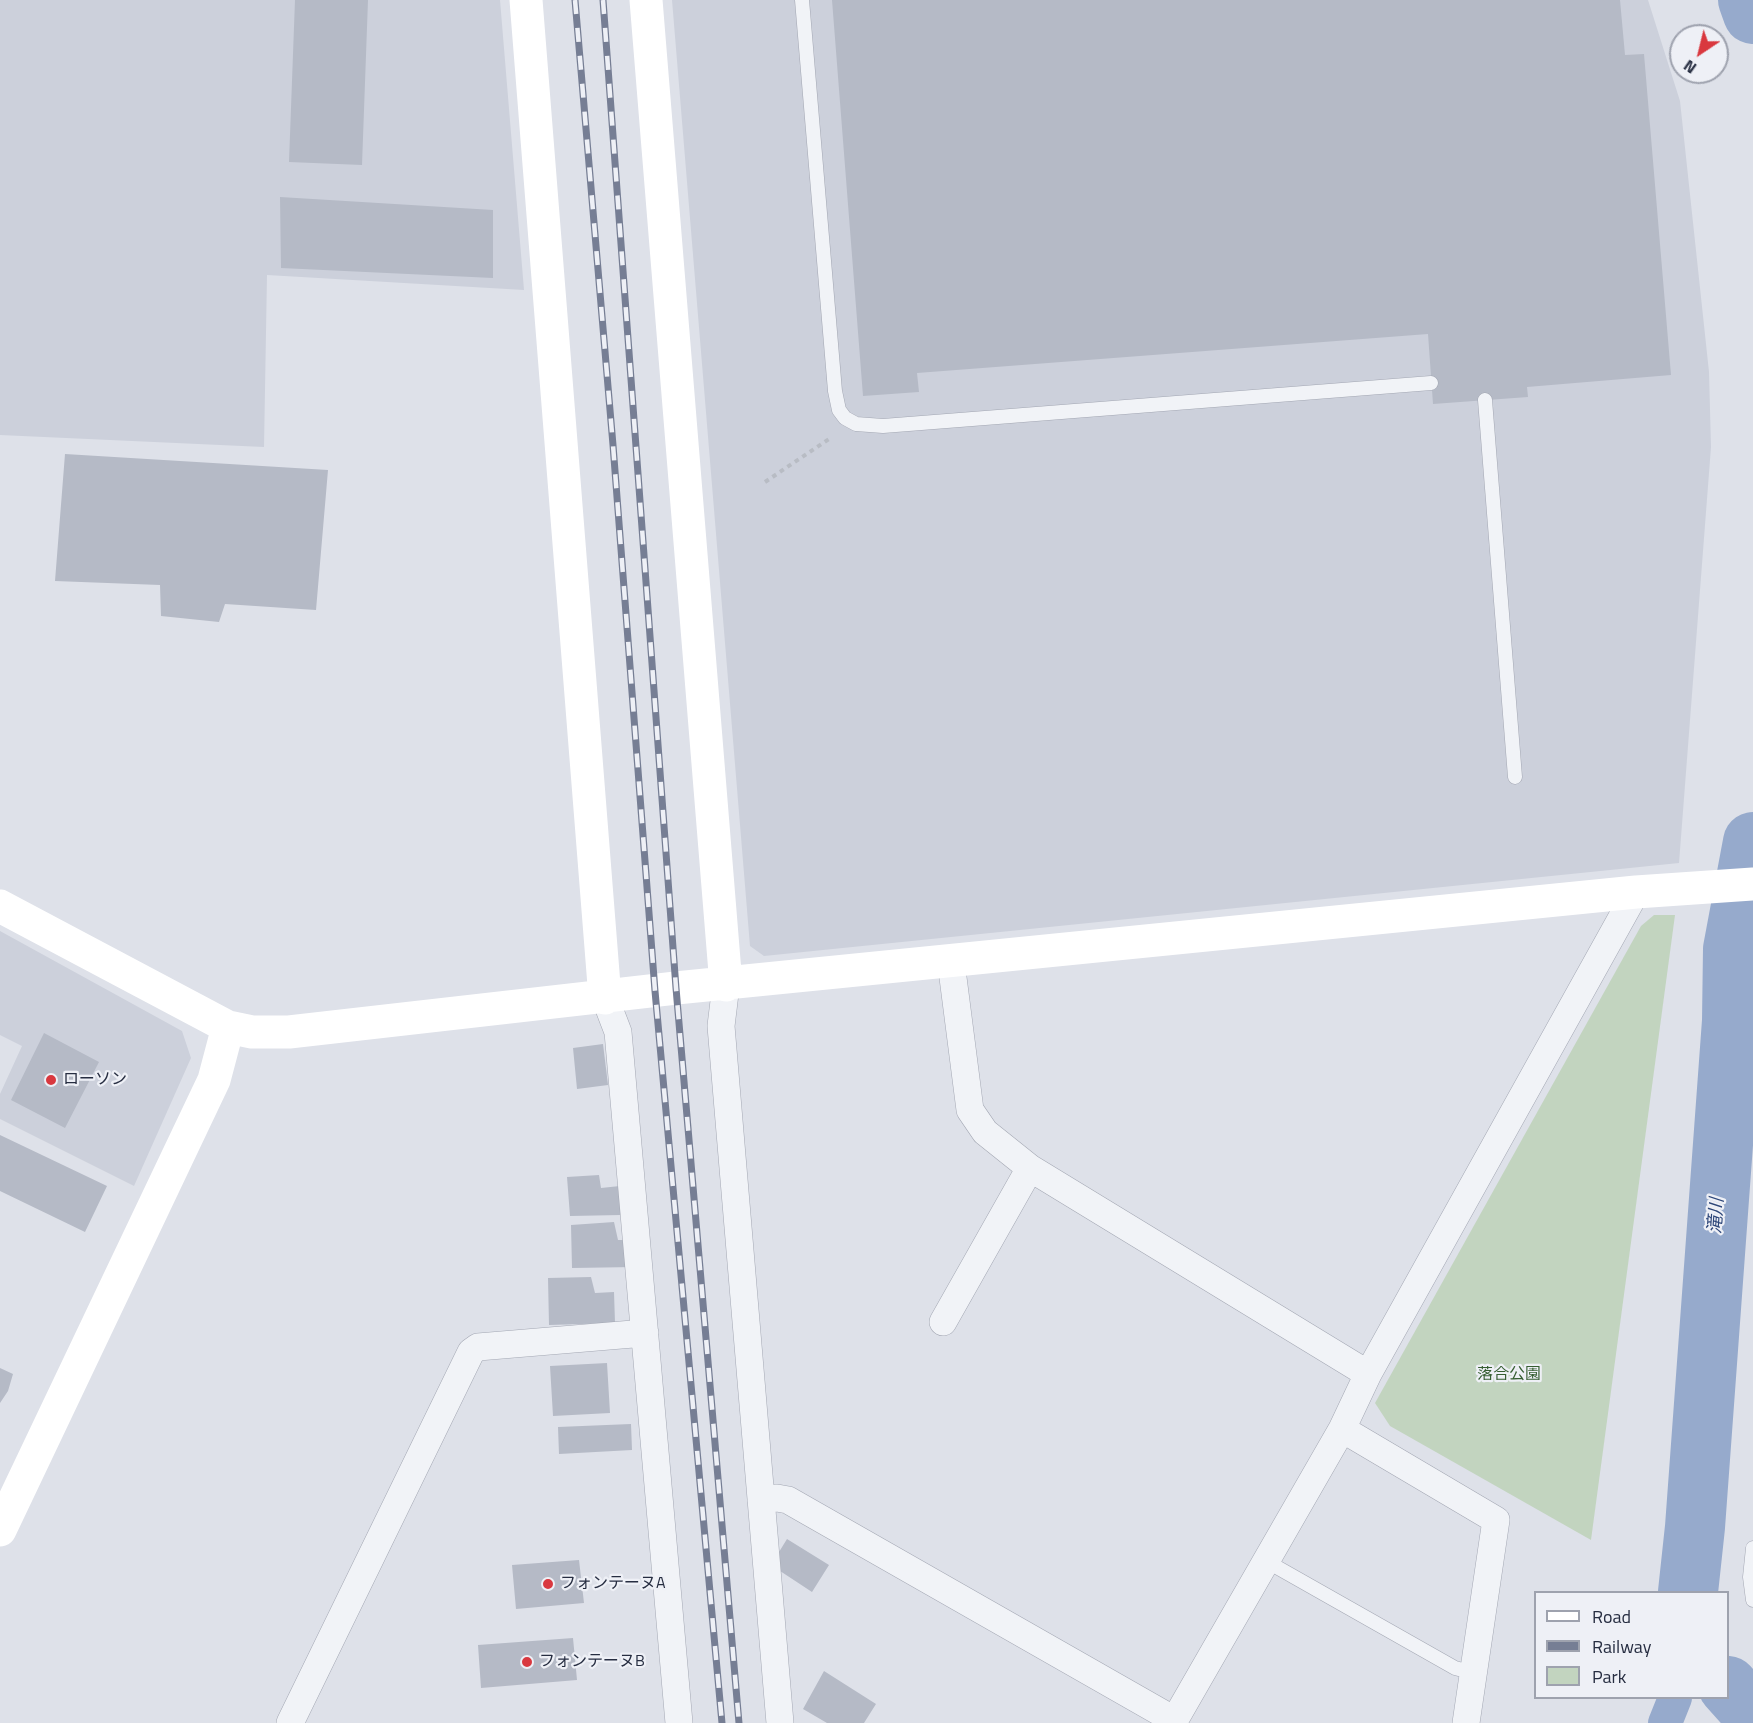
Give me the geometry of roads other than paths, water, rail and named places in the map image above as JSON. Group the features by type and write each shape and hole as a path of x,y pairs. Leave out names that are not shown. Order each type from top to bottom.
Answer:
{"street":[{"path":"526,0 605,998 618,1032 679,1723"},
{"path":"646,0 726,985 721,1026 780,1723"},
{"path":"0,906 228,1027 252,1032 289,1032 1636,892 1693,890 1753,884"},
{"path":"762,1500 777,1497 789,1500 1174,1722 1342,1429 1368,1374 1636,892"},
{"path":"951,962 970,1110 985,1132 1030,1168 1368,1374"},
{"path":"0,1530 214,1080 228,1027"},
{"path":"943,1322 1030,1168"},
{"path":"290,1723 471,1352 478,1347 645,1333"},
{"path":"1342,1429 1496,1520 1466,1723"}],"lane":[{"path":"802,0 835,391 839,410 845,418 856,424 883,426 1431,383"},
{"path":"1485,400 1515,777"},
{"path":"1753,1548 1750,1577 1753,1600"},
{"path":"1266,1561 1455,1668 1474,1673"}],"waterway":[{"name":"滝川","path":"1748,0 1753,14"},
{"name":"滝川","path":"1688,1591 1695,1527 1732,1021 1733,949 1753,842"},
{"path":"1729,1687 1753,1714"},
{"path":"1665,1723 1675,1699"}],"railway":[{"path":"575,0 613,445 655,991 722,1723"},
{"path":"603,0 676,988 739,1723"}],"place":[{"name":"ローソン","path":"51,1080"},
{"name":"フォンテーヌA","path":"548,1584"},
{"name":"フォンテーヌB","path":"527,1662"}],"park label":[{"name":"落合公園","path":"1509,1375"}]}
